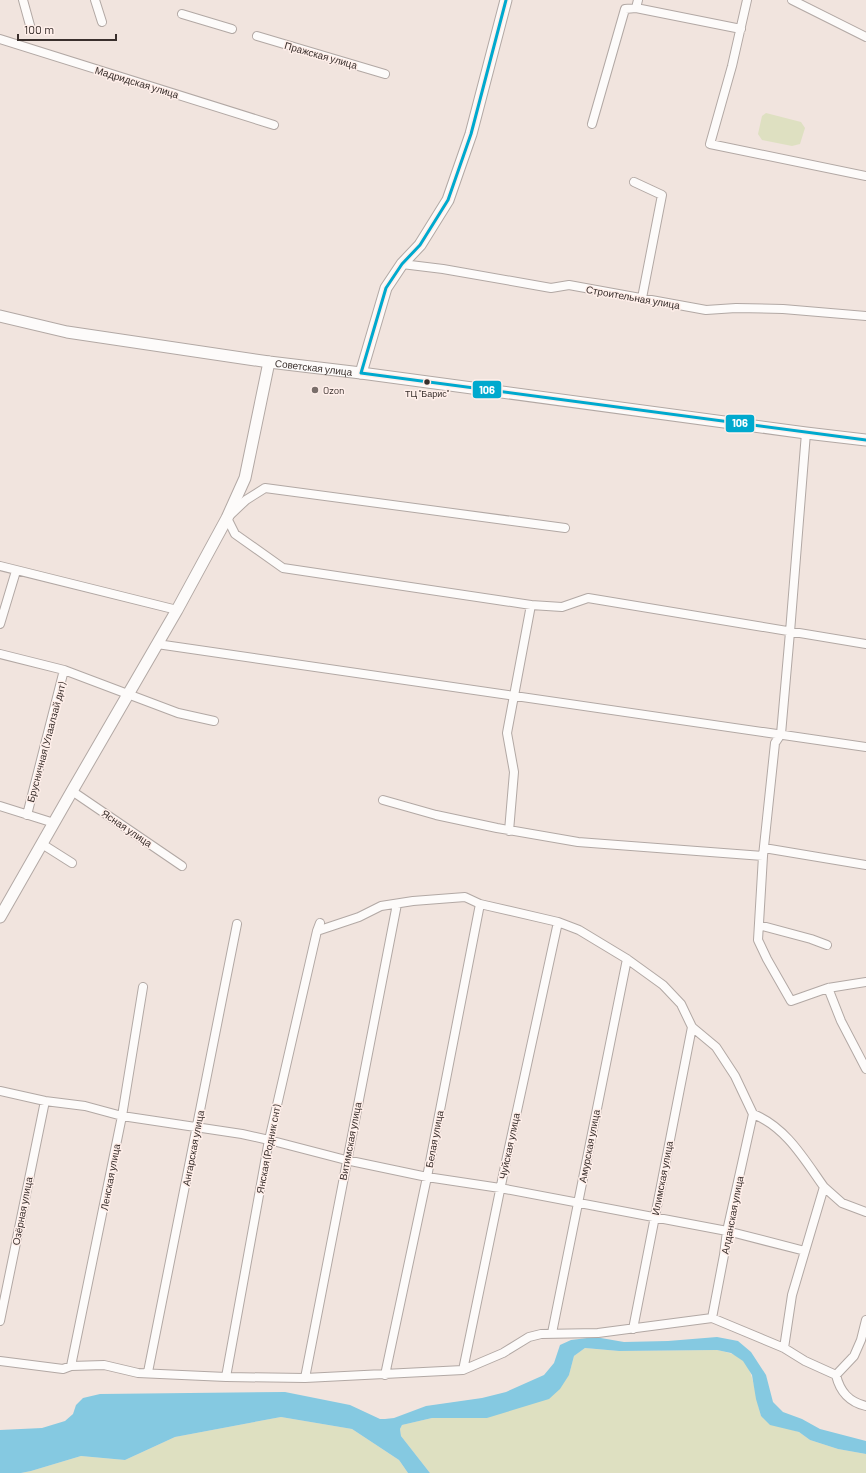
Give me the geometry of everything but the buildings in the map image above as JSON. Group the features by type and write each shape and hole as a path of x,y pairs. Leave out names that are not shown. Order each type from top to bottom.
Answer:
{"main road":[{"path":"361,373 386,288 402,264 420,245 448,200 471,134 506,0"},
{"name":"Советская улица","path":"0,316 22,320 67,332 270,362 866,440"},
{"path":"0,917 177,610 227,518 244,478 270,362"}],"street":[{"path":"23,0 31,29"},
{"path":"95,0 102,22"},
{"path":"747,0 732,66 710,144 866,176"},
{"path":"792,0 866,37"},
{"path":"592,124 625,9 637,4 741,29"},
{"path":"182,14 232,29"},
{"name":"Пражская улица","path":"257,36 385,74"},
{"name":"Мадридская улица","path":"0,39 274,125"},
{"path":"634,182 662,195 642,298"},
{"name":"Строительная улица","path":"402,264 551,288 569,285 706,310 736,308 866,316"},
{"path":"806,433 781,734 775,743 763,852 758,940 791,1001 828,988 866,982"},
{"path":"565,528 265,488 246,500 227,518 235,534 283,568 531,605 562,606 588,598 866,644"},
{"path":"0,566 177,610"},
{"path":"0,624 16,571"},
{"path":"509,831 514,772 507,733 531,605"},
{"path":"157,644 866,747"},
{"path":"0,654 64,670 178,712 214,720"},
{"name":"Брусничная (Улаалзай днт)","path":"27,814 64,670"},
{"name":"Ясная улица","path":"72,791 182,866"},
{"path":"383,800 436,815 509,831 578,842 763,852 866,865"},
{"name":"Брусничная (Улаалзай днт)","path":"0,806 54,823"},
{"path":"42,844 72,863"},
{"path":"396,904 465,897 480,904 558,922 579,930 627,959 663,984 682,1004 692,1027 716,1047 735,1076 753,1114 766,1119 787,1136 824,1187 842,1203 866,1212"},
{"name":"Янская (Родник снт)","path":"226,1377 269,1140 318,927 359,917 381,906 396,904"},
{"name":"Витимская улица","path":"305,1378 396,904"},
{"name":"Белая улица","path":"385,1375 427,1177 480,904"},
{"name":"Чуйская улица","path":"463,1370 500,1188 558,922"},
{"name":"Ангарская улица","path":"148,1372 198,1128 237,924"},
{"path":"759,925 811,939 827,945"},
{"name":"Амурская улица","path":"552,1333 627,959"},
{"name":"Ленская улица","path":"71,1366 122,1116 143,987"},
{"path":"828,988 841,1021 866,1069"},
{"name":"Илимская улица","path":"633,1329 692,1027"},
{"path":"0,1092 44,1101 85,1106 122,1116 269,1140 346,1160 427,1177 500,1188 727,1232 805,1251"},
{"name":"Озёрная улица","path":"0,1320 44,1101"},
{"name":"Алданская улица","path":"712,1318 727,1232 753,1114"},
{"path":"784,1348 792,1295 824,1187"},
{"path":"0,1361 63,1369 71,1366 104,1366 138,1373 148,1372 226,1377 305,1378 385,1375 463,1370 503,1353 530,1337 552,1333 598,1334 712,1318 784,1348 805,1361 836,1375"},
{"path":"836,1375 854,1356 861,1340 866,1320"},
{"path":"836,1375 838,1383 844,1394 852,1401 866,1406"}],"green space":[{"path":"766,113 801,122 805,128 800,144 792,146 762,140 758,134 762,116"},
{"path":"585,1348 619,1351 717,1350 734,1355 743,1360 750,1371 761,1416 786,1428 799,1432 810,1440 838,1449 866,1454 866,1473 430,1473 401,1436 400,1429 402,1425 432,1418 487,1418 569,1375 574,1356"},
{"path":"281,1417 352,1429 399,1460 408,1473 21,1473 81,1456 125,1460 175,1437"}],"water":[{"path":"595,1337 624,1342 668,1341 717,1337 738,1341 751,1352 766,1375 773,1402 783,1412 802,1419 820,1429 866,1441 866,1454 838,1449 810,1440 799,1432 770,1425 761,1416 756,1399 752,1375 743,1361 731,1353 717,1350 619,1351 585,1348 574,1356 569,1375 560,1389 549,1399 487,1418 432,1418 402,1425 400,1429 401,1436 430,1473 408,1473 399,1460 352,1429 281,1417 175,1437 125,1460 81,1456 31,1471 21,1473 0,1473 0,1430 42,1428 65,1421 73,1414 76,1405 83,1398 100,1394 285,1392 350,1405 380,1419 394,1418 426,1406 482,1398 506,1392 544,1375 554,1363 560,1345 571,1340"}],"transit line":[{"name":"106","path":"361,373 386,288 402,264 420,245 448,200 471,134 506,0"},
{"name":"106","path":"361,373 866,440"}],"place":[{"name":"ТЦ \"Барис\"","path":"427,382"},
{"name":"Ozon","path":"315,390"}]}
